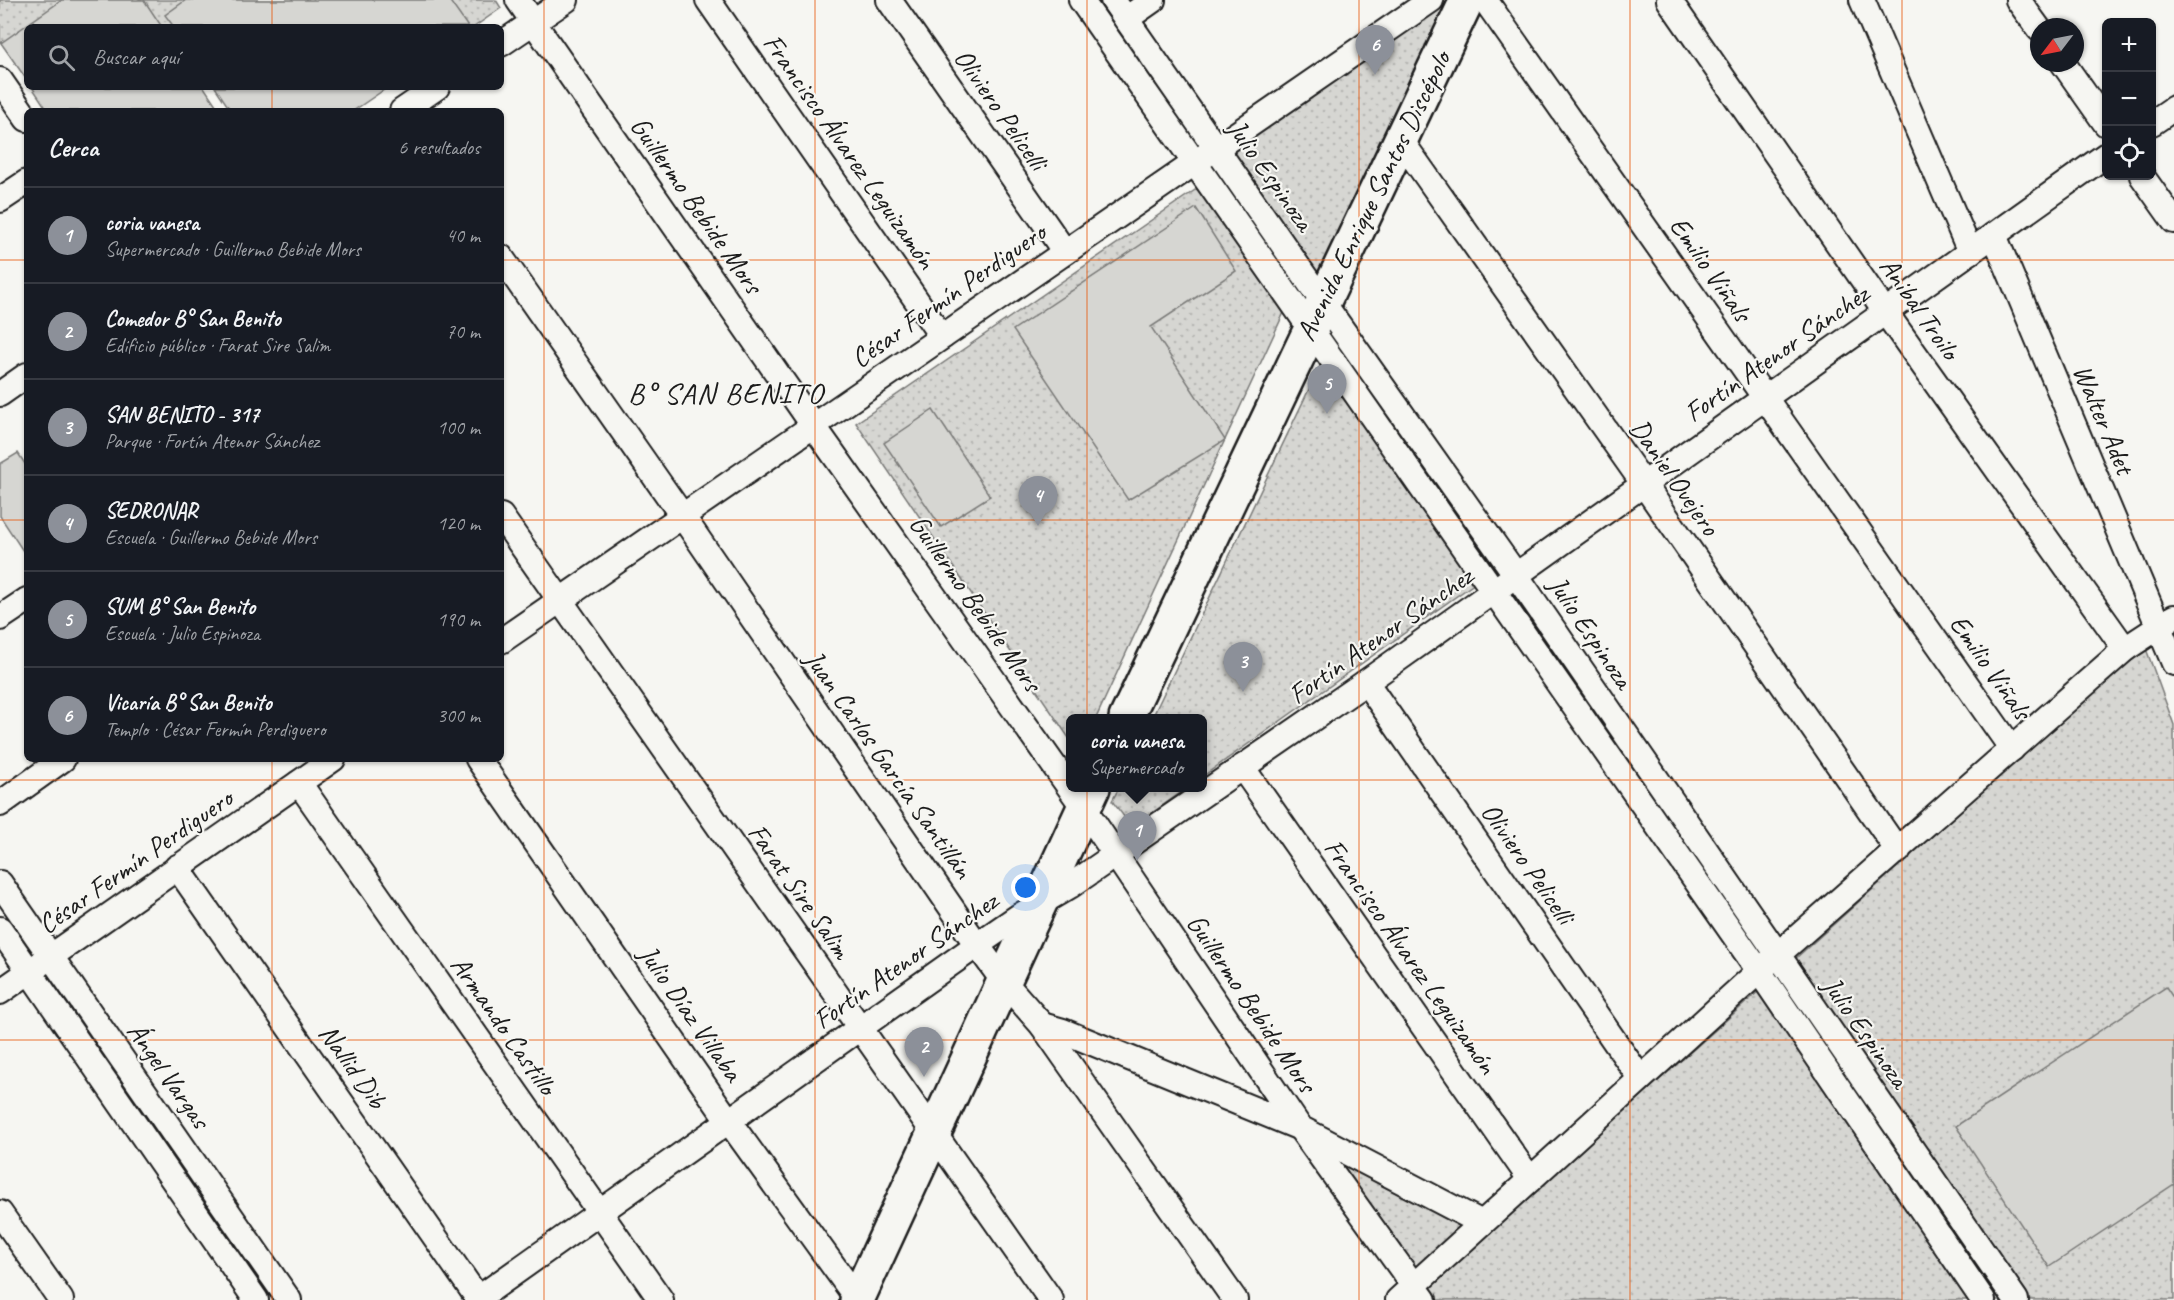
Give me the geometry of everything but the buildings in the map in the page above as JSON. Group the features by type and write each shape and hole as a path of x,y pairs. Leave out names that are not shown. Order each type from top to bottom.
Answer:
{"main road":[{"name":"Avenida Enrique Santos Discépolo","path":"1128,714 1467,0"},
{"path":"857,1300 1088,798"}],"street":[{"name":"Guillermo Bebide Mors","path":"518,0 813,425 1066,768"},
{"path":"504,42 566,0"},
{"name":"Francisco Álvarez Leguizamón","path":"708,0 942,337"},
{"name":"Oliviero Pelicelli","path":"889,0 1065,252"},
{"name":"Julio Espinoza","path":"1081,0 1194,162 1316,314 1516,575 1983,1300"},
{"path":"1119,10 1153,0"},
{"name":"César Fermín Perdiguero","path":"504,639 1431,0"},
{"name":"Emilio Viñals","path":"1485,0 2012,749"},
{"name":"Anibal Troilo","path":"1669,0 1886,313 2125,649"},
{"path":"1862,0 1970,252"},
{"path":"2018,0 2031,18"},
{"name":"Julio Espinoza","path":"1119,10 1215,147 1316,314 1495,590 2016,1300"},
{"path":"2069,72 2102,118"},
{"path":"0,80 24,115"},
{"path":"406,108 433,90"},
{"path":"2156,120 2174,108"},
{"name":"Daniel Ovejero","path":"1400,140 1643,483 1898,851"},
{"name":"Fortín Atenor Sánchez","path":"1207,791 1366,682 2102,158"},
{"path":"2145,180 2174,221"},
{"path":"0,200 24,184"},
{"name":"Walter Adet","path":"1994,235 2166,621 2174,663"},
{"name":"Juan Carlos García Santillán","path":"504,261 977,945 1004,982 1042,1025 1235,1300"},
{"path":"0,394 24,377"},
{"name":"Farat Sire Salim","path":"504,520 1051,1300"},
{"path":"0,618 24,602"},
{"path":"1412,1295 1482,1222 1768,963 2125,649 2166,621"},
{"name":"Oliviero Pelicelli","path":"1366,682 1640,1078"},
{"path":"0,804 59,762"},
{"name":"César Fermín Perdiguero","path":"0,992 329,762"},
{"name":"Julio Díaz Villaba","path":"480,762 728,1120 857,1300"},
{"name":"Francisco Álvarez Leguizamón","path":"1242,767 1530,1179"},
{"name":"Armando Castillo","path":"299,783 661,1300"},
{"name":"Fortín Atenor Sánchez","path":"478,1300 977,945 1206,792"},
{"name":"Guillermo Bebide Mors","path":"1088,798 1115,854 1412,1295"},
{"name":"Nallid Dib","path":"177,867 478,1300"},
{"name":"Ángel Vargas","path":"0,883 289,1300"},
{"name":"Ángel Vargas","path":"0,929 256,1300"},
{"path":"1042,1025 1300,1128 1482,1222"},
{"path":"0,1213 61,1300"}],"shaded area":[{"path":"0,0 496,0 501,8 478,24 24,24 24,76 0,41"},
{"path":"62,0 144,0 160,24 28,24"},
{"path":"186,0 449,0 466,24 172,24 165,15"},
{"path":"1440,0 1453,0 1321,277 1225,149"},
{"path":"24,27 24,76 1,43"},
{"path":"34,90 206,90 218,108 46,108"},
{"path":"217,90 384,90 357,108 229,108"},
{"path":"1201,186 1287,306 1098,714 1066,714 1066,734 856,423"},
{"path":"1196,208 1236,271 1151,327 1225,440 1128,500 1013,330"},
{"path":"1322,362 1475,583 1207,773 1207,714 1154,714"},
{"path":"933,410 990,496 941,527 884,443"},
{"path":"18,453 24,462 23,551 0,516 0,464"},
{"path":"2145,646 2174,725 2174,1300 1413,1300"},
{"path":"1117,792 1181,792 1132,827 1112,801"},
{"path":"2166,987 2174,999 2174,1184 2049,1267 1956,1126"},
{"path":"1318,1143 1475,1221 1415,1278"}],"place":[{"name":"Vicaría B° San Benito","path":"1375,75"},
{"name":"SUM B° San Benito","path":"1327,414"},
{"name":"SEDRONAR","path":"1038,526"},
{"name":"SAN BENITO - 317","path":"1243,692"},
{"name":"coria vanesa","path":"1137,861"},
{"name":"Comedor B° San Benito","path":"924,1077"}],"district":[{"name":"B° SAN BENITO","path":"726,393"}]}
